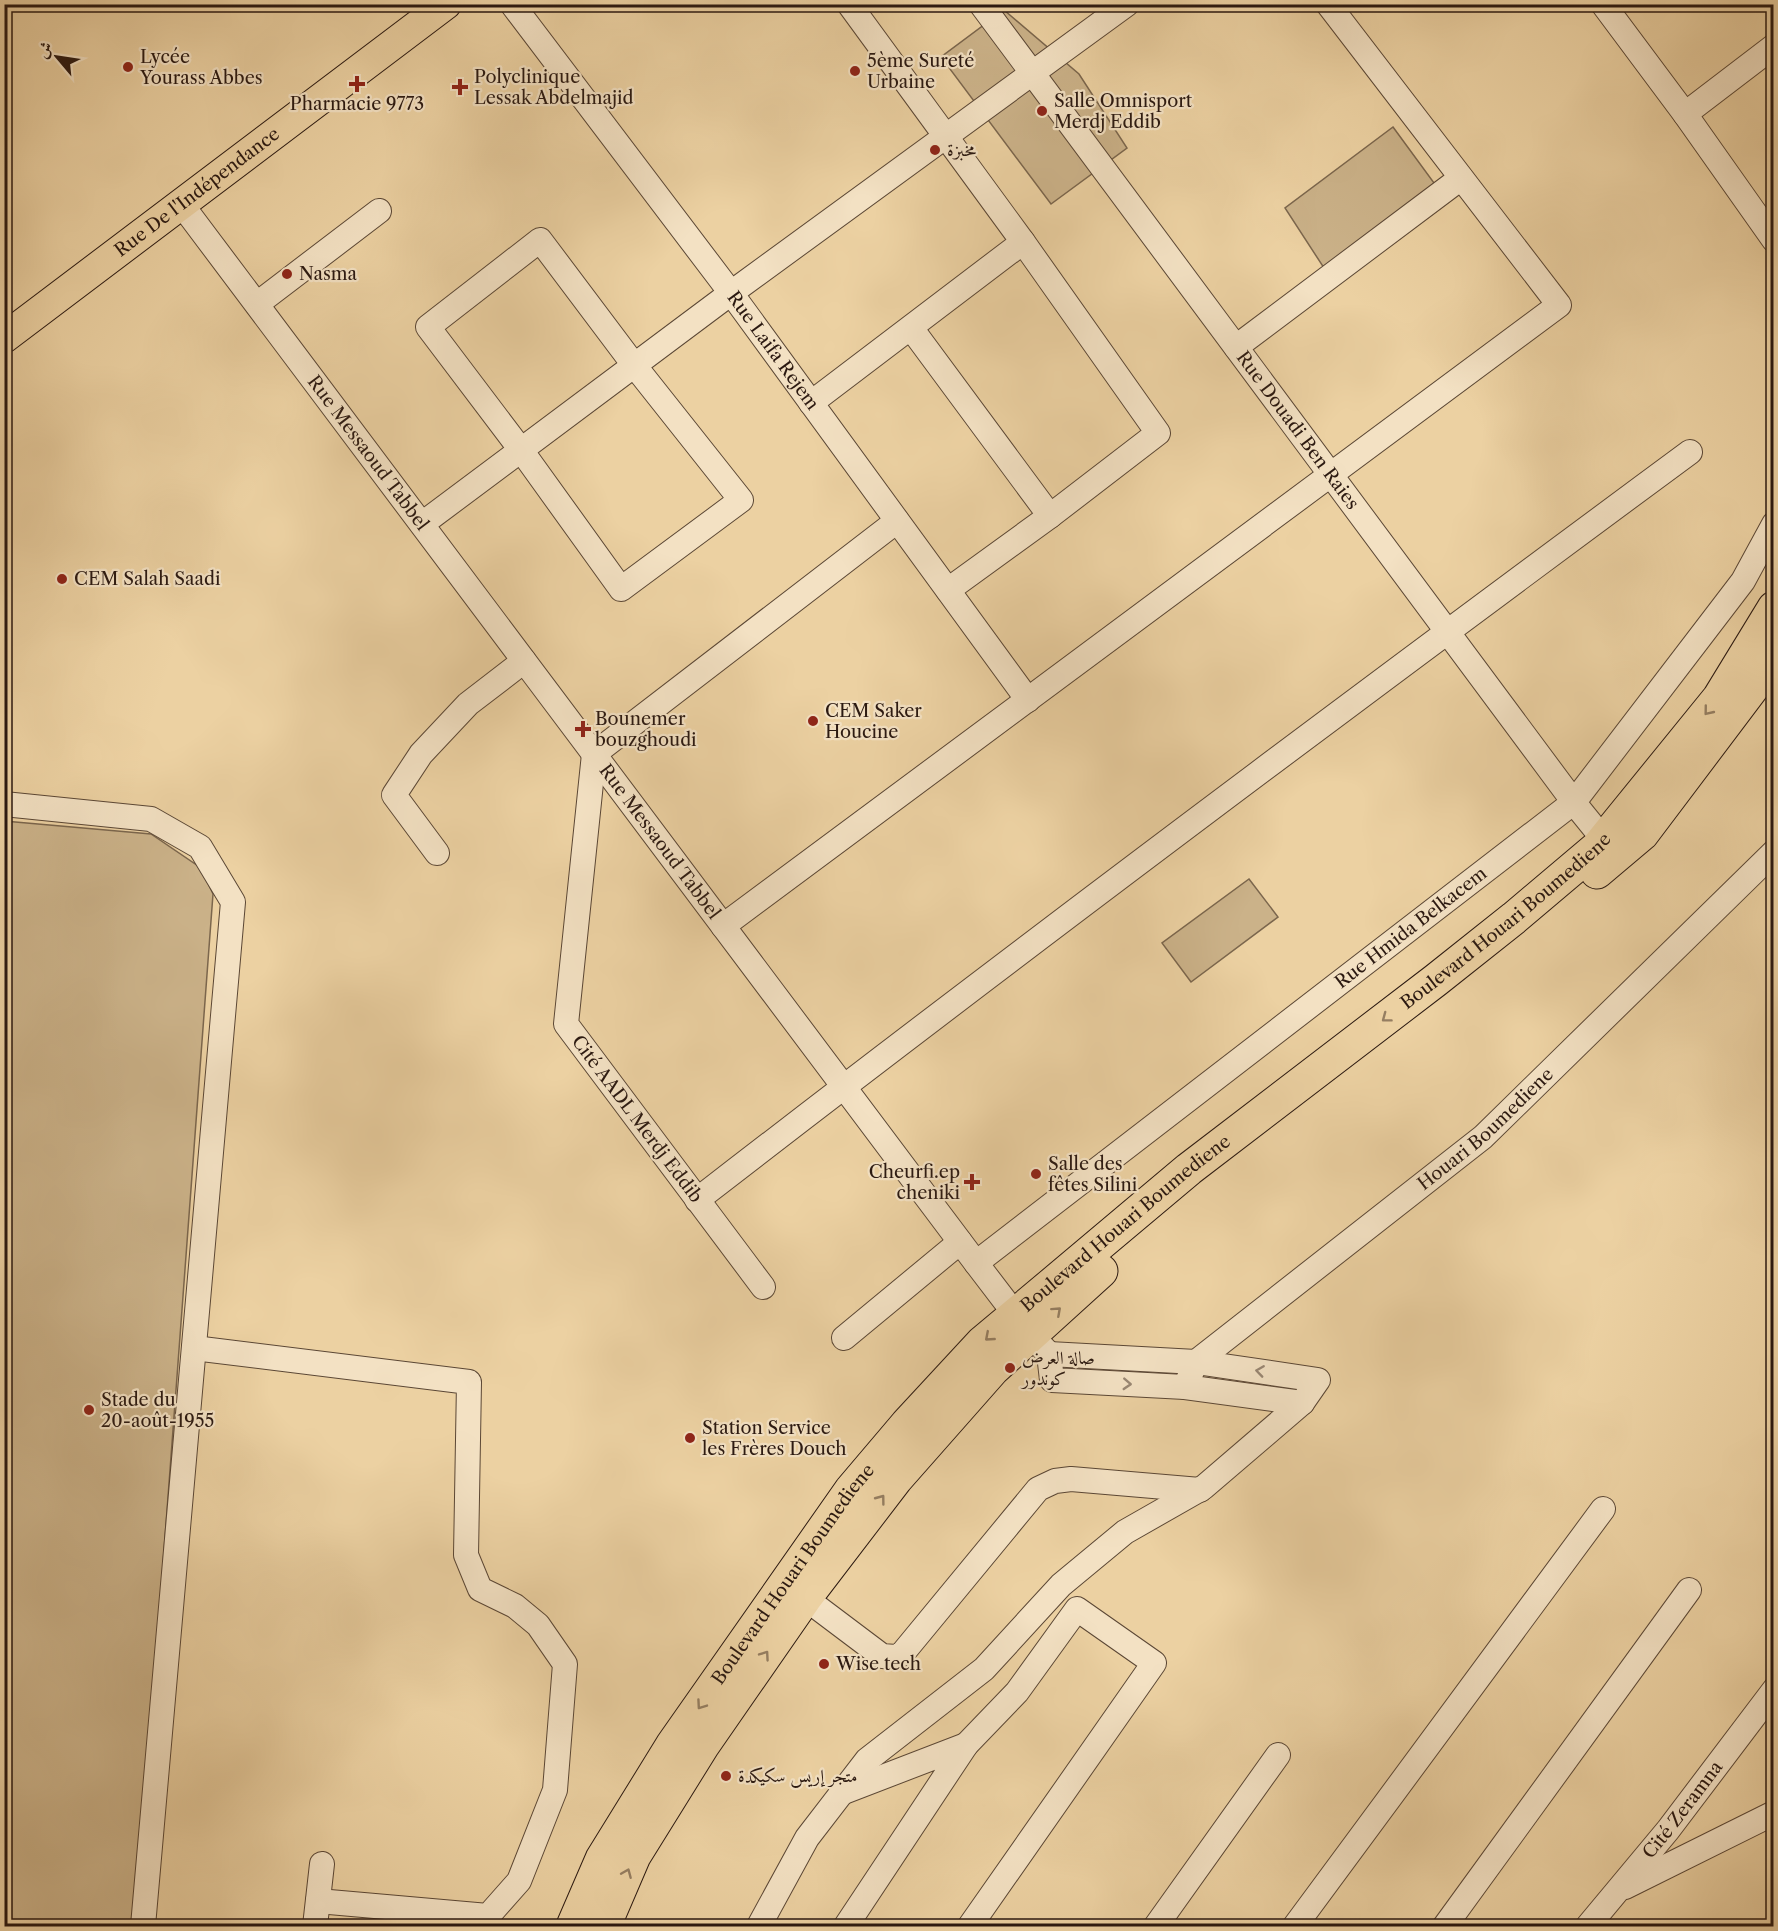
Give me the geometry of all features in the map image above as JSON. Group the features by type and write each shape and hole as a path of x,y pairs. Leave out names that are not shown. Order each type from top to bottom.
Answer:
{"highway":[{"name":"Boulevard Houari Boumediene","path":"604,1926 634,1856 703,1745 805,1598 896,1479 993,1369 1156,1221 1514,946 1610,848 1642,834 1761,675 1773,609"},
{"name":"Boulevard Houari Boumediene","path":"573,1926 602,1859 674,1744 851,1490 907,1424 982,1343 1032,1335"}],"main road":[{"name":"Rue De l'Indépendance","path":"4,338 446,4"}],"street":[{"name":"Rue Laifa Rejem","path":"512,4 731,293 1028,699"},
{"path":"849,4 1023,242 1158,433 1050,516 948,590"},
{"name":"Rue Douadi Ben Raies","path":"981,4 1610,848"},
{"path":"422,524 731,293 1127,4"},
{"path":"723,926 1559,305 1328,4"},
{"path":"1603,4 1685,114 1773,240"},
{"path":"1685,114 1773,46"},
{"path":"1236,347 1461,178"},
{"name":"Rue Messaoud Tabbel","path":"182,205 1032,1335"},
{"path":"257,304 380,210"},
{"path":"540,240 634,365 741,500 621,589 521,450 428,327 540,240"},
{"path":"811,403 1023,242"},
{"path":"911,328 1050,516"},
{"path":"697,1200 843,1086 1447,631 1690,452"},
{"path":"594,754 897,521"},
{"name":"Rue Hmida Belkacem","path":"976,1263 1574,802 1743,581 1773,524"},
{"path":"437,853 394,795 421,754 468,704 525,661"},
{"name":"Cité AADL Merdj Eddib","path":"594,754 566,1024 763,1287"},
{"path":"4,804 151,819 200,847 233,902 143,1926"},
{"name":"Houari Boumediene","path":"1185,1387 1196,1362 1483,1137 1773,852"},
{"path":"844,1338 960,1242"},
{"path":"759,1926 807,1838 867,1760 984,1669 1061,1585 1125,1532 1200,1490 1302,1403 1318,1380 1032,1335"},
{"path":"1032,1335 1052,1380 1185,1387 1302,1403"},
{"path":"194,1348 469,1382 466,1555 473,1576 480,1589 515,1606 538,1625 565,1664 555,1790 519,1881 488,1916 318,1901"},
{"path":"805,1598 882,1656 896,1657 902,1653 1038,1489 1055,1481 1071,1479 1200,1490"},
{"path":"1295,1926 1603,1509"},
{"path":"1445,1926 1689,1590"},
{"path":"846,1926 966,1745 1017,1692 1077,1609 1154,1663 970,1926"},
{"name":"Cité Zeramna","path":"1588,1926 1668,1830 1773,1690"},
{"path":"841,1793 966,1745"},
{"path":"1156,1926 1278,1755"},
{"path":"1617,1891 1773,1813"},
{"path":"315,1926 322,1864"}],"shaded area":[{"name":"Salle Omnisport Merdj Eddib","path":"1004,10 1079,74 1127,148 1051,204 941,57"},
{"path":"1393,127 1437,187 1324,268 1285,208"},
{"name":"Stade du 20-août-1955","path":"4,821 151,834 201,868 213,894 136,1926 5,1926"},
{"path":"1249,879 1278,917 1191,982 1162,943"}],"place":[{"name":"Lycée Yourass Abbes","path":"128,67"},
{"name":"5ème Sureté Urbaine","path":"855,71"},
{"name":"Pharmacie 9773","path":"357,84"},
{"name":"Polyclinique Lessak Abdelmajid","path":"460,87"},
{"name":"Salle Omnisport Merdj Eddib","path":"1042,111"},
{"name":"مخبزة","path":"935,150"},
{"name":"Nasma","path":"287,274"},
{"name":"CEM Salah Saadi","path":"62,579"},
{"name":"CEM Saker Houcine","path":"813,721"},
{"name":"Bounemer bouzghoudi","path":"583,729"},
{"name":"Salle des fêtes Silini","path":"1036,1174"},
{"name":"Cheurfi.ep cheniki","path":"972,1182"},
{"name":"صالة العرض كوندور","path":"1010,1368"},
{"name":"Stade du 20-août-1955","path":"89,1410"},
{"name":"Station Service les Frères Douch","path":"690,1438"},
{"name":"Wise tech","path":"824,1664"},
{"name":"متجر إريس سكيكدة","path":"726,1776"}]}
